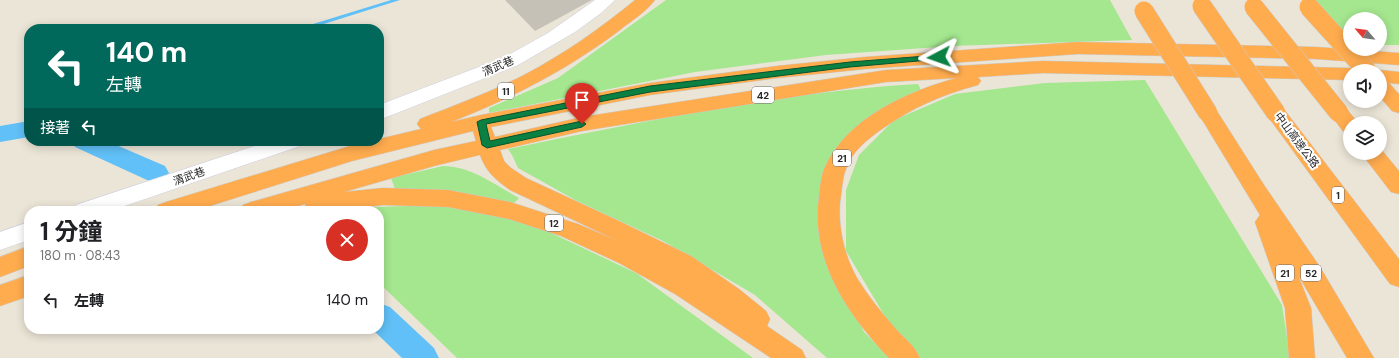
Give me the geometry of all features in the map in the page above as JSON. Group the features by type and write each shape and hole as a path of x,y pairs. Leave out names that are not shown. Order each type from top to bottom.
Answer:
{"highway":[{"name":"11","path":"384,141 479,104 543,73 626,18 646,0"},
{"name":"中山高速公路","path":"1200,3 1276,113 1399,277"},
{"path":"1306,3 1361,64"},
{"path":"1251,4 1343,118"},
{"path":"1141,5 1256,191"},
{"path":"384,146 481,122 650,89 770,73 872,62 1078,48 1316,53 1399,59"},
{"path":"1043,68 1343,74"},
{"name":"42","path":"487,145 582,124 886,76 1043,68"},
{"name":"21","path":"907,358 881,333 851,292 837,264 828,226 829,195 836,168 854,140 909,101 934,91 965,82 1043,68"},
{"path":"1387,77 1399,78"},
{"path":"1387,93 1399,106"},
{"path":"481,122 494,164 503,174 518,184 611,227 682,263 730,296 803,358"},
{"path":"268,206 487,145"},
{"name":"11","path":"350,154 371,146"},
{"path":"182,206 350,154 383,146"},
{"path":"1378,160 1399,186"},
{"name":"21","path":"1256,191 1298,308 1302,358"},
{"name":"52","path":"1256,191 1312,274 1361,358"},
{"name":"12","path":"307,206 332,201 372,197 446,198 498,206 554,223 614,249 677,282 743,323 793,358"},
{"path":"0,266 24,258"},
{"path":"0,296 24,287"}],"lane":[{"name":"清武巷","path":"384,111 499,66 529,52 574,24 606,0"},
{"name":"清武巷","path":"99,206 278,146"},
{"path":"0,241 24,233"}],"green space":[{"path":"666,0 1110,0 1132,40 953,46 826,55 695,72 489,113 489,108 558,78"},
{"path":"1307,0 1399,0 1399,45 1387,45 1387,12 1343,12 1343,37"},
{"path":"1145,80 1282,305 1290,358 919,358 899,340 846,251 846,190 859,155 894,120 955,94 1045,83"},
{"path":"918,84 921,90 832,173 824,245 864,332 890,358 827,358 755,295 663,241 577,201 518,168 508,149 712,109 815,94"},
{"path":"443,166 463,169 473,173 519,198 514,203 479,196 395,189 391,178"},
{"path":"441,205 530,223 636,273 753,358 457,358 384,288 384,207"}],"building":[{"path":"505,0 592,0 535,31"}],"waterway":[{"path":"318,24 397,0"},
{"path":"0,134 24,130"},
{"path":"95,146 156,173"},
{"path":"384,321 423,358"}],"route":[{"path":"582,124 487,145 481,122 650,89 850,64 939,57"}]}
